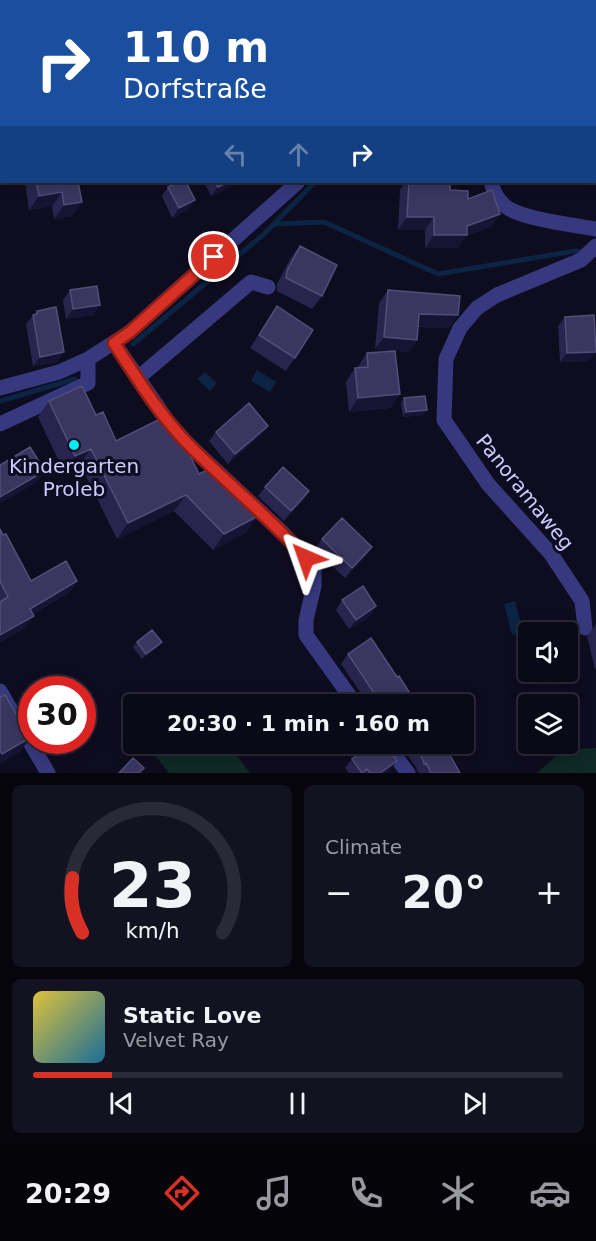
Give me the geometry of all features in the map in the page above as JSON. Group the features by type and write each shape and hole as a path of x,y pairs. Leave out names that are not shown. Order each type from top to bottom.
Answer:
{"street":[{"path":"0,388 59,372 88,359 130,332 297,183"},
{"path":"491,183 504,205 516,213 596,229"},
{"name":"Panoramaweg","path":"585,628 582,601 551,554 488,484 444,420 446,359 460,328 477,308 497,295 581,260 596,246"},
{"path":"138,378 251,282 268,287"},
{"path":"114,343 170,423 190,446 282,532 306,558 314,570 314,586 306,620 306,635 348,694"},
{"path":"0,424 88,382 88,359"},
{"path":"0,691 48,773"},
{"path":"394,754 408,773"}],"green space":[{"path":"596,748 596,773 537,773 558,754 578,754 578,749"},
{"path":"154,754 236,754 250,773 169,773"}],"water":[{"path":"257,370 276,382 270,392 251,381"},
{"path":"205,372 217,383 210,391 197,379"},
{"path":"515,601 520,622 518,622 518,633 512,635 504,604"}],"building":[{"path":"36,183 78,183 82,202 64,205 62,192 39,196"},
{"path":"177,183 186,183 195,200 179,208 168,187"},
{"path":"409,183 450,183 450,190 468,191 468,199 492,190 500,214 467,226 467,235 434,235 434,217 407,217"},
{"path":"300,246 337,265 322,296 286,278 287,271"},
{"path":"97,286 100,305 73,309 70,290"},
{"path":"388,290 460,296 458,315 419,314 417,340 384,337"},
{"path":"277,306 313,330 295,358 259,335"},
{"path":"56,307 64,352 40,357 33,315 37,314 37,311"},
{"path":"594,315 596,352 567,353 565,317"},
{"path":"395,351 400,394 358,398 355,368 368,367 367,353"},
{"path":"82,386 96,415 103,412 116,441 170,414 199,474 218,465 258,516 224,534 186,495 128,523 91,449 75,456 49,401"},
{"path":"425,396 427,410 406,412 404,398"},
{"path":"249,403 268,426 235,454 216,432"},
{"path":"30,447 45,471 0,497 0,465"},
{"path":"283,467 309,491 291,511 265,487"},
{"path":"342,518 372,547 352,568 322,539"},
{"path":"0,529 3,535 6,534 31,581 66,561 77,581 30,609 34,616 0,635 0,602 8,597 0,581"},
{"path":"363,586 376,606 356,620 342,600"},
{"path":"152,630 162,642 146,654 137,642"},
{"path":"371,638 410,694 375,694 348,654"},
{"path":"5,695 18,717 18,745 2,754 0,751 0,697"},
{"path":"359,754 392,754 397,761 380,773 370,773 367,769 362,773 352,759"},
{"path":"419,754 449,754 460,773 431,773"},
{"path":"133,758 144,768 139,773 119,773"}],"waterway":[{"path":"133,344 264,234 314,183"},
{"path":"274,224 324,222 438,274 575,251 586,253"},
{"path":"0,401 75,379"}],"place":[{"name":"Kindergarten Proleb","path":"74,445"}],"route":[{"path":"214,257 130,332 114,343 170,423 190,446 282,532 306,558"}]}
